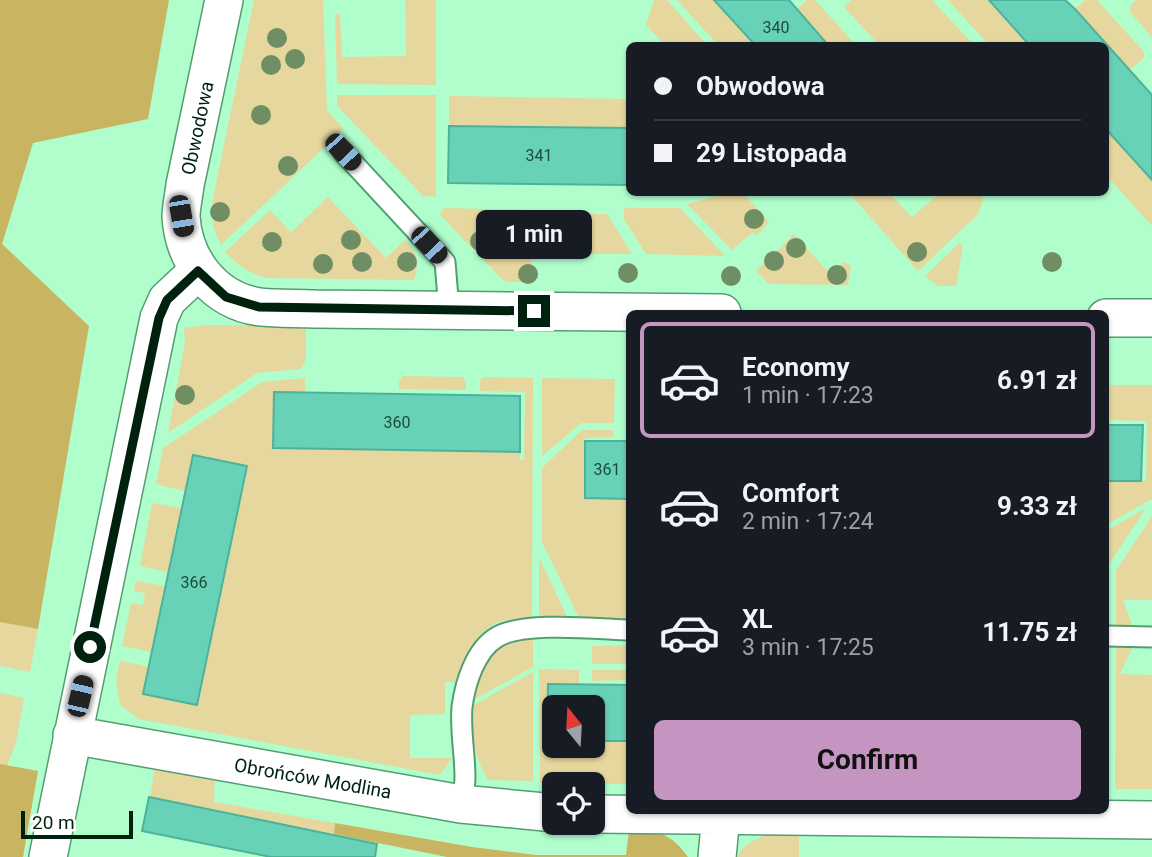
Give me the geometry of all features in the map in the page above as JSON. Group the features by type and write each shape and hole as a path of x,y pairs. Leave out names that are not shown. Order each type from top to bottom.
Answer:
{"street":[{"name":"Obwodowa","path":"198,271 186,244 181,216 185,185 224,0"},
{"path":"48,857 159,318 167,300 198,271 226,297 259,307 626,312"},
{"path":"1109,318 1152,318"},
{"name":"Obrońców Modlina","path":"72,735 461,804 542,812"},
{"path":"605,814 1152,820"},
{"path":"717,857 720,816"}],"lane":[{"path":"343,152 445,262 449,310"},
{"path":"461,804 466,780 462,709 469,677 481,652 496,637 517,630 626,630"},
{"path":"1109,636 1152,637"}],"shaded area":[{"path":"0,0 169,0 148,119 33,143 2,244 89,326 38,629 0,622"},
{"path":"254,0 323,0 327,110 344,129 221,245 213,227 212,203"},
{"path":"405,0 436,0 436,85 337,84 335,14 340,14 342,57 406,56"},
{"path":"654,0 667,0 704,42 662,42 646,25"},
{"path":"677,0 714,0 753,42 715,42"},
{"path":"807,0 815,0 853,42 826,42 797,9"},
{"path":"851,0 932,0 971,42 876,42 844,7"},
{"path":"948,0 989,0 1027,42 986,42"},
{"path":"1085,0 1097,0 1144,52 1144,58 1129,70 1109,47 1109,42 1104,42 1075,9"},
{"path":"1136,0 1152,0 1152,37 1130,12 1131,4"},
{"path":"337,95 436,95 436,197 423,196 337,106"},
{"path":"449,96 626,99 626,128 449,126"},
{"path":"1109,132 1152,180 1152,226 1109,178"},
{"path":"718,196 746,196 769,222 756,236 753,232 732,250 687,204"},
{"path":"852,196 892,196 912,217 936,196 982,196 978,214 918,271"},
{"path":"328,197 386,258 405,240 416,258 414,280 267,278 244,268 225,252 270,210 291,232"},
{"path":"444,208 528,210 531,215 531,282 507,282 502,279 440,215"},
{"path":"624,208 680,208 725,256 646,254 624,219"},
{"path":"541,213 607,214 632,254 541,254"},
{"path":"794,234 830,274 843,262 851,266 848,285 769,284 756,271"},
{"path":"959,243 963,246 956,286 938,286 925,276"},
{"path":"206,325 306,325 306,360 300,369 257,373 168,433 185,343 184,328"},
{"path":"403,376 463,377 466,390 399,389"},
{"path":"483,377 533,378 532,619 514,619 494,624 478,637 455,682 445,682 445,714 410,715 410,758 452,758 440,775 139,719 120,705 116,681 120,661 149,667 143,694 197,705 247,466 193,455 185,491 156,484 163,448 262,382 305,378 305,392 274,393 273,448 520,452 520,460 524,460 525,392 480,391"},
{"path":"542,378 615,379 614,423 581,423 542,456"},
{"path":"1109,385 1152,385 1152,499 1109,523 1109,481 1146,481 1147,421 1109,420"},
{"path":"582,430 613,430 614,437 585,438 585,498 626,499 626,623 581,622 542,542 542,468"},
{"path":"152,503 181,508 168,572 140,566"},
{"path":"1146,508 1109,564 1109,529"},
{"path":"1152,516 1152,600 1123,600 1133,627 1116,627 1116,571"},
{"path":"539,557 569,621 539,620"},
{"path":"136,581 165,586 152,652 122,646 131,603 143,605 145,593 134,591"},
{"path":"0,622 38,629 30,672 0,666"},
{"path":"513,640 533,640 533,667 473,700 477,681 485,664 496,650"},
{"path":"626,645 626,664 592,664 592,646"},
{"path":"1116,646 1133,646 1120,674 1152,675 1152,789 1115,789"},
{"path":"539,669 579,670 579,685 548,685 548,695 542,695 542,758 606,758 606,741 626,741 626,784 605,784 605,772 542,772 542,783"},
{"path":"592,670 626,670 626,680 592,681"},
{"path":"533,672 533,781 488,780 476,752 472,706"},
{"path":"0,693 24,698 16,742 7,766 0,764"},
{"path":"0,764 38,771 23,857 0,857"},
{"path":"155,766 215,777 214,802 335,823 334,834 150,797"},
{"path":"335,823 472,847 536,855 626,855 629,830 648,831 663,834 676,843 688,857 447,857 334,834"},
{"path":"775,832 799,832 799,857 737,857 758,838"}],"building":[{"path":"714,0 789,0 826,42 752,42"},
{"path":"989,0 1065,0 1105,42 1026,42"},
{"path":"1109,47 1152,95 1152,180 1109,132"},
{"path":"449,126 626,128 626,185 448,183"},
{"path":"274,392 520,396 520,452 273,448"},
{"path":"1109,425 1143,425 1141,481 1109,481"},
{"path":"585,441 626,441 626,499 585,498"},
{"path":"193,455 247,466 197,705 143,694"},
{"path":"548,684 626,685 626,741 606,741 606,695 548,695"},
{"path":"149,797 377,844 375,857 271,857 142,831"}],"route":[{"path":"90,647 159,318 167,300 198,271 226,297 259,307 534,311"}]}
